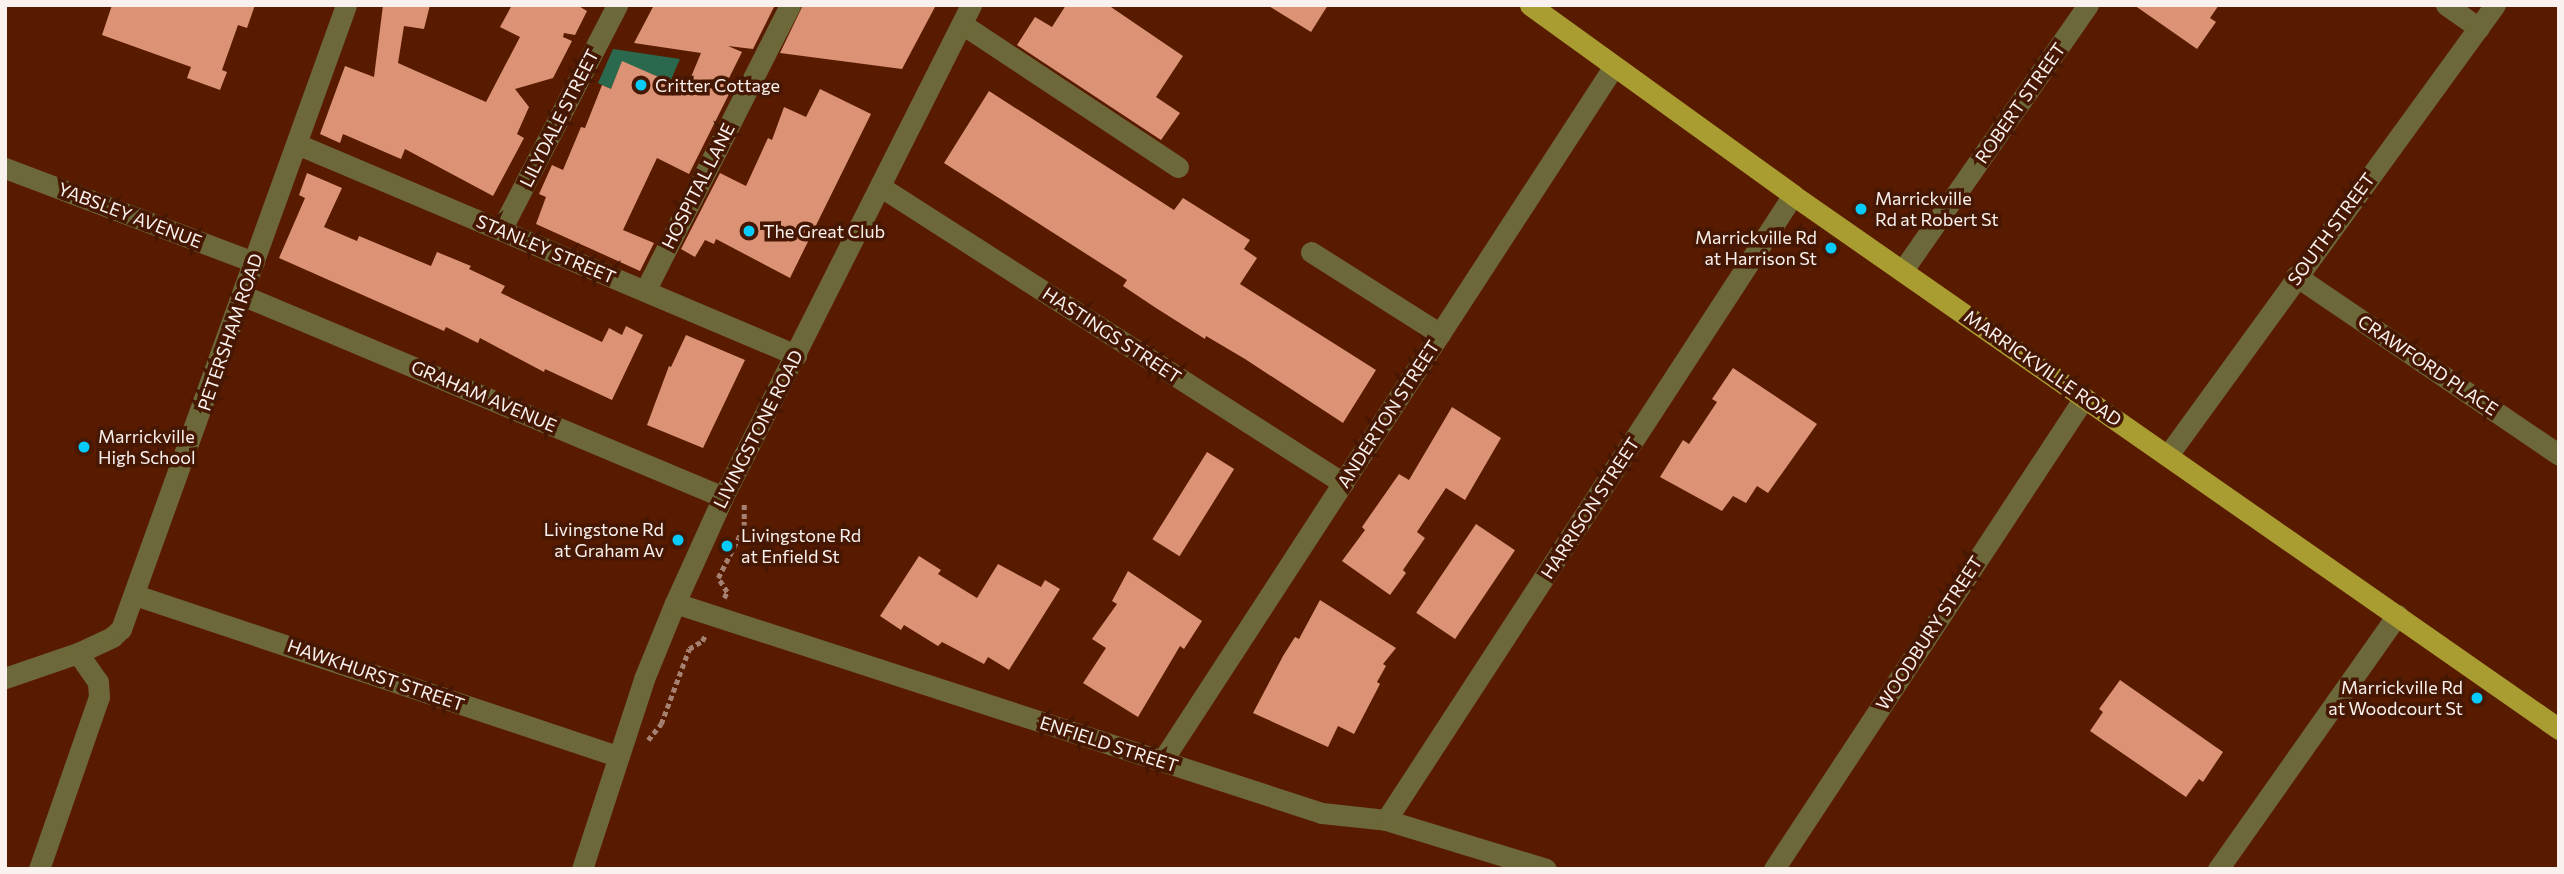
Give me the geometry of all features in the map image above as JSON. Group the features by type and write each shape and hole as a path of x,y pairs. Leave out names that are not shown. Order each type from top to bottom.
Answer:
{"main road":[{"name":"MARRICKVILLE ROAD","path":"1530,5 1793,195 2559,729"}],"street":[{"name":"PETERSHAM ROAD","path":"5,678 78,653 112,637 121,629 244,296 346,5"},
{"name":"LILYDALE STREET","path":"501,230 617,5"},
{"name":"HOSPITAL LANE","path":"645,291 790,5"},
{"name":"ROBERT STREET","path":"1903,270 2088,5"},
{"path":"2446,5 2479,28"},
{"name":"SOUTH STREET","path":"2168,454 2495,5"},
{"path":"966,15 1178,167"},
{"name":"LIVINGSTONE ROAD","path":"582,869 617,756 675,603 723,497 966,15"},
{"name":"ANDERTON STREET","path":"1162,761 1614,66"},
{"name":"STANLEY STREET","path":"297,144 796,355"},
{"name":"YABSLEY AVENUE","path":"5,168 254,262"},
{"name":"HASTINGS STREET","path":"881,187 1343,483"},
{"name":"HARRISON STREET","path":"1386,820 1793,195"},
{"path":"1311,252 1440,334"},
{"name":"CRAWFORD PLACE","path":"2296,276 2559,455"},
{"name":"GRAHAM AVENUE","path":"244,296 723,497"},
{"name":"WOODBURY STREET","path":"1774,869 2084,398"},
{"name":"HAWKHURST STREET","path":"135,595 617,756"},
{"name":"ENFIELD STREET","path":"675,603 1322,813 1386,820 1546,869"},
{"path":"2218,869 2397,615"},
{"path":"39,869 99,697 97,682 78,653"}],"path":[{"path":"727,592 718,579 744,527"},
{"path":"661,724 689,649 702,641"}],"green space":[{"path":"613,49 680,59 670,82 622,62 611,89 598,83"}],"building":[{"path":"112,5 255,5 247,28 238,25 222,70 227,72 220,90 187,78 191,67 102,35"},
{"path":"383,5 430,5 424,29 404,26 398,63 486,102 520,37 500,27 512,5 577,5 587,11 575,35 564,33 563,37 572,41 553,78 515,89 529,107 517,134 524,138 493,196 405,149 401,159 343,134 340,143 320,134 345,66 374,77"},
{"path":"654,5 775,5 753,49 728,46 742,52 726,84 732,88 689,174 657,158 623,230 654,243 640,271 536,224 546,197 539,194 552,165 563,170 581,127 585,128 602,85 611,89 622,61 686,89 701,53 634,43"},
{"path":"803,5 936,5 902,69 780,53"},
{"path":"1066,5 1108,5 1183,56 1156,97 1180,113 1161,140 1017,45 1035,17 1052,27"},
{"path":"1267,5 1328,5 1311,32"},
{"path":"2134,5 2219,5 2210,18 2216,22 2197,49"},
{"path":"820,89 871,114 790,278 716,239 714,244 705,240 695,257 681,249 720,173 746,186 768,138 772,140 784,107 806,117"},
{"path":"989,91 1174,210 1183,198 1250,240 1244,249 1257,258 1240,284 1376,370 1343,423 1245,359 1206,336 1205,339 1156,308 1123,286 1127,280 944,163"},
{"path":"307,173 342,188 324,227 357,241 359,236 431,266 437,252 471,266 469,269 505,286 501,293 602,342 609,328 622,335 626,326 643,335 612,400 545,369 544,372 480,338 478,343 446,327 444,331 279,258 305,198 299,195"},
{"path":"686,335 745,360 703,448 647,425 669,366 671,367"},
{"path":"1733,368 1817,424 1768,493 1757,486 1746,503 1733,496 1722,511 1660,477 1683,440 1689,444 1717,402 1712,399"},
{"path":"1452,407 1501,438 1465,500 1446,488 1417,532 1425,538 1403,570 1406,573 1390,595 1342,561 1365,530 1362,527 1399,474 1409,480"},
{"path":"1207,452 1234,469 1180,556 1152,539"},
{"path":"1476,524 1515,550 1455,639 1416,613"},
{"path":"919,556 941,570 938,574 977,598 998,564 1041,587 1045,580 1060,589 1009,670 988,657 984,664 942,642 938,646 904,625 901,630 880,616"},
{"path":"1128,571 1202,621 1184,649 1180,646 1138,717 1083,683 1106,648 1092,639 1117,604 1112,601"},
{"path":"1320,600 1396,648 1383,664 1386,666 1377,682 1380,684 1354,734 1338,726 1328,747 1253,713 1283,656 1295,637 1299,639"},
{"path":"2120,680 2223,752 2203,782 2199,779 2186,797 2090,731 2103,712 2099,709"}],"place":[{"name":"Critter Cottage","path":"641,85"},
{"name":"Marrickville Rd at Robert St","path":"1861,209"},
{"name":"The Great Club","path":"749,231"},
{"name":"Marrickville Rd at Harrison St","path":"1831,248"},
{"name":"Marrickville High School","path":"84,447"},
{"name":"Livingstone Rd at Graham Av","path":"678,540"},
{"name":"Livingstone Rd at Enfield St","path":"727,546"},
{"name":"Marrickville Rd at Woodcourt St","path":"2477,698"}]}
